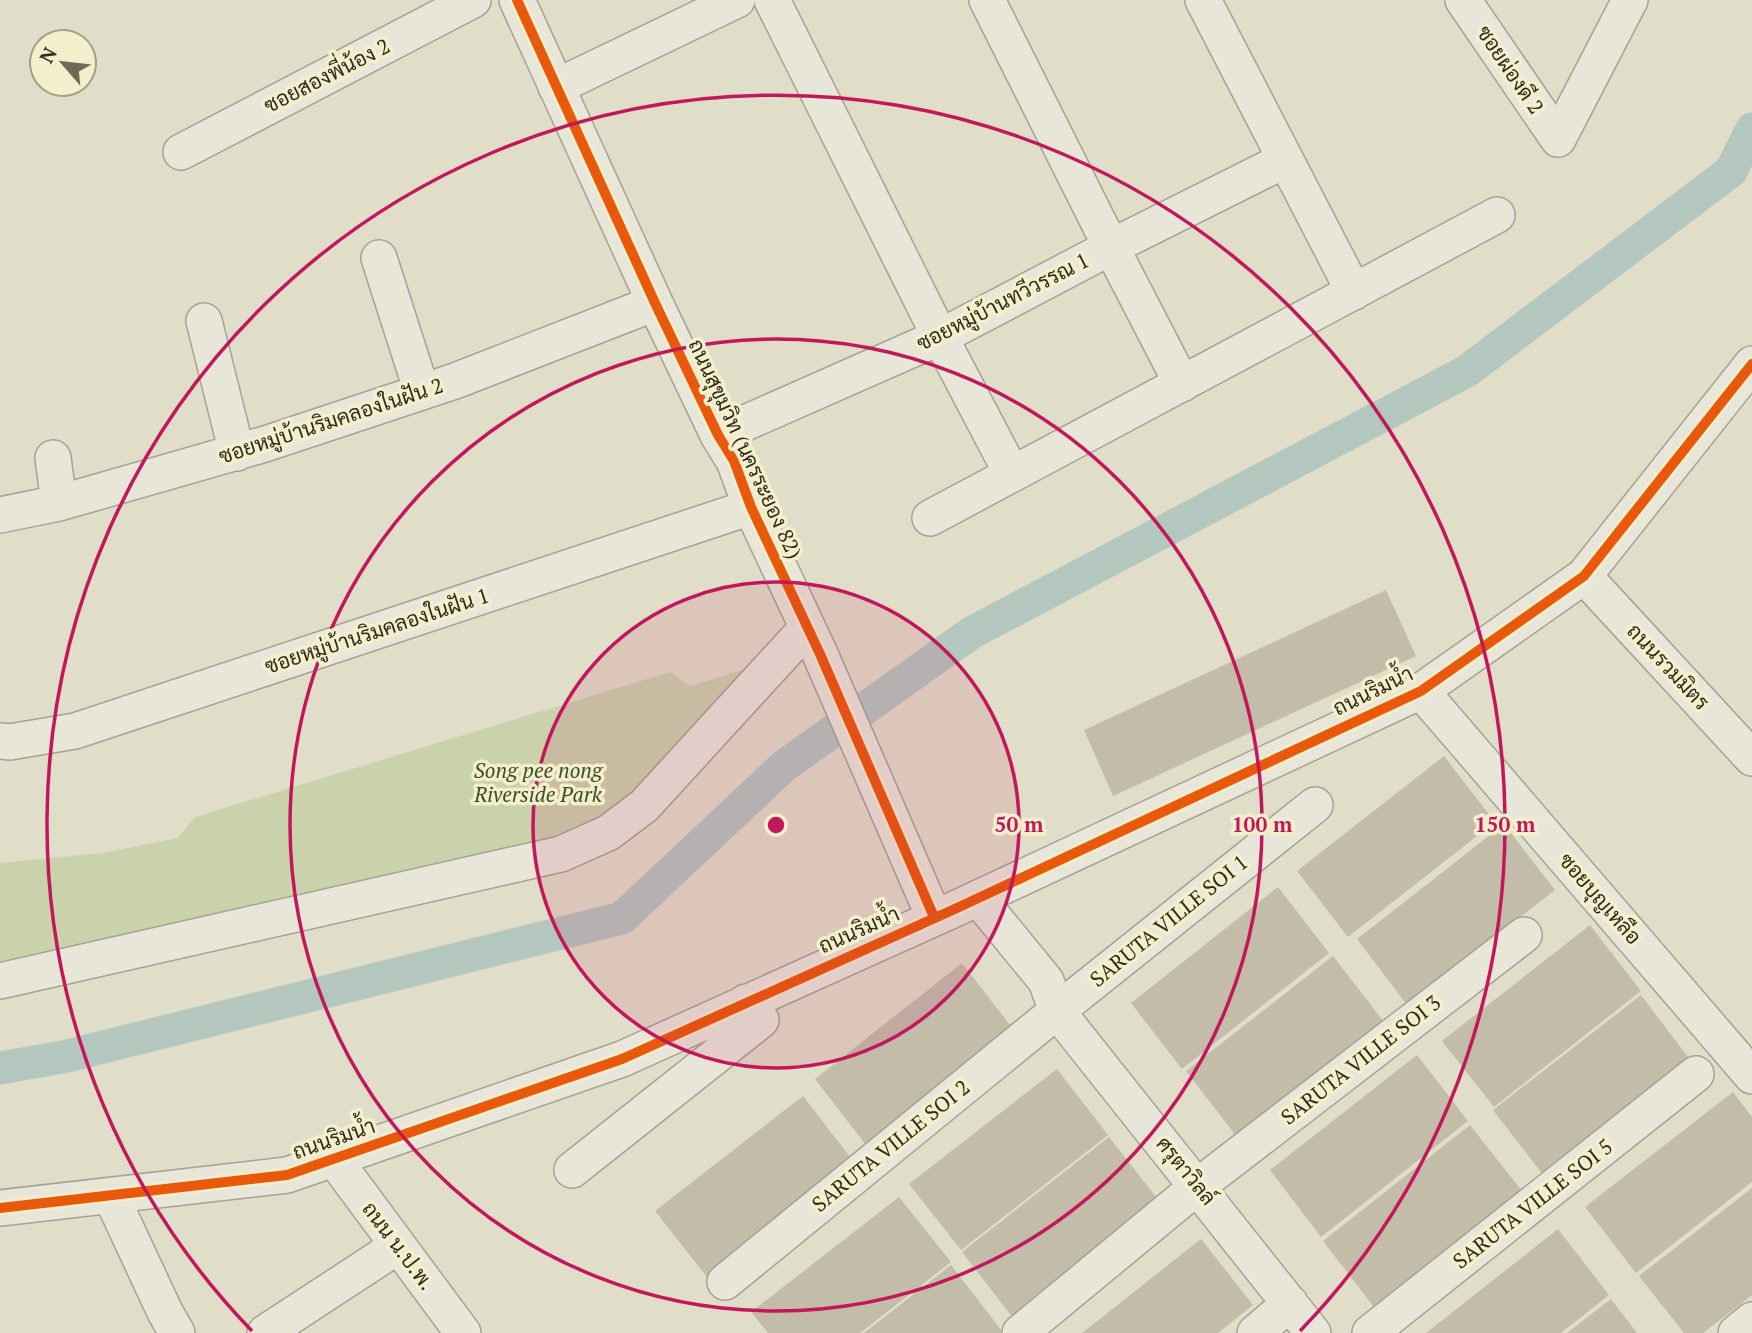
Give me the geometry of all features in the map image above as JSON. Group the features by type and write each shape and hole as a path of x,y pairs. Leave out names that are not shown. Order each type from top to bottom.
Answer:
{"street":[{"name":"ซอยสองพี่น้อง 2","path":"181,152 473,0"},
{"name":"ถนนสุขุมวิท (นครระยอง 82)","path":"517,0 655,303 718,435 734,461 751,507 877,785 956,907"},
{"path":"556,87 737,0"},
{"path":"772,0 940,337 1013,474"},
{"path":"987,0 1182,384"},
{"path":"1203,0 1354,292"},
{"name":"ซอยผ่องดี 2","path":"1463,0 1558,139 1630,0"},
{"name":"ซอยหมู่บ้านทวีวรรณ 1","path":"718,435 940,337 1285,160"},
{"path":"930,518 1497,215"},
{"path":"379,258 422,392"},
{"name":"ซอยหมู่บ้านริมคลองในฝัน 2","path":"0,515 59,503 237,453 454,382 655,303"},
{"path":"204,321 237,453"},
{"name":"ถนนริมน้ำ","path":"0,1208 288,1175 622,1059 1421,691 1584,576 1752,364"},
{"path":"53,458 59,503"},
{"name":"ซอยหมู่บ้านริมคลองในฝัน 1","path":"0,741 10,742 75,731 751,507"},
{"name":"ถนนรวมมิตร","path":"1584,576 1752,758"},
{"path":"0,981 561,853 585,843 608,833 644,806 814,641"},
{"name":"ซอยบุญเหลือ","path":"1421,691 1752,1076"},
{"name":"SARUTA VILLE SOI 1","path":"1057,1010 1315,805"},
{"name":"ศรุตาวิลล์","path":"956,907 1029,994 1057,1010 1313,1333"},
{"name":"SARUTA VILLE SOI 3","path":"1020,1333 1198,1186 1524,935"},
{"path":"572,1170 761,1020 746,1002"},
{"name":"SARUTA VILLE SOI 2","path":"725,1282 1057,1010"},
{"name":"SARUTA VILLE SOI 5","path":"1370,1333 1696,1074"},
{"name":"ถนน น.ป.พ.","path":"334,1159 463,1333"},
{"path":"111,1196 177,1333"},
{"path":"265,1333 398,1246"},
{"path":"1255,1333 1290,1303"},
{"path":"1736,1333 1752,1320"}],"green space":[{"name":"Song pee nong Riverside Park","path":"767,662 606,826 0,974 0,863 103,853 178,838 195,817 670,672 690,686"}],"building":[{"path":"1386,590 1416,656 1113,796 1084,730"},
{"path":"1444,756 1495,822 1348,937 1297,871"},
{"path":"1504,824 1555,890 1407,1005 1357,939"},
{"path":"1278,887 1329,953 1182,1069 1131,1003"},
{"path":"1590,925 1641,991 1494,1107 1442,1041"},
{"path":"1333,956 1384,1022 1237,1137 1186,1071"},
{"path":"962,963 1013,1029 866,1145 815,1079"},
{"path":"1641,995 1691,1061 1544,1176 1493,1110"},
{"path":"1417,1055 1468,1121 1321,1237 1270,1170"},
{"path":"1057,1069 1108,1135 961,1250 909,1184"},
{"path":"1733,1092 1752,1117 1752,1182 1636,1273 1585,1207"},
{"path":"803,1096 854,1162 707,1277 655,1211"},
{"path":"1470,1125 1522,1191 1374,1307 1323,1241"},
{"path":"1109,1137 1161,1203 1013,1318 962,1252"},
{"path":"1752,1188 1752,1295 1703,1333 1684,1333 1639,1276"},
{"path":"899,1197 951,1262 860,1333 768,1333 751,1312"},
{"path":"1558,1229 1609,1295 1561,1333 1426,1333"},
{"path":"1201,1239 1253,1305 1218,1333 1082,1333"},
{"path":"951,1265 1002,1331 1000,1333 864,1333"},
{"path":"1611,1299 1637,1333 1567,1333"}],"waterway":[{"path":"0,1068 63,1057 622,918 784,766 971,633 1467,371 1731,171 1752,129"}],"cycle path":[{"path":"517,0 655,303 718,435 734,461 751,507 820,654 934,917"},
{"path":"0,1208 287,1175 622,1059 957,908 1421,691 1584,576 1752,364"}]}
